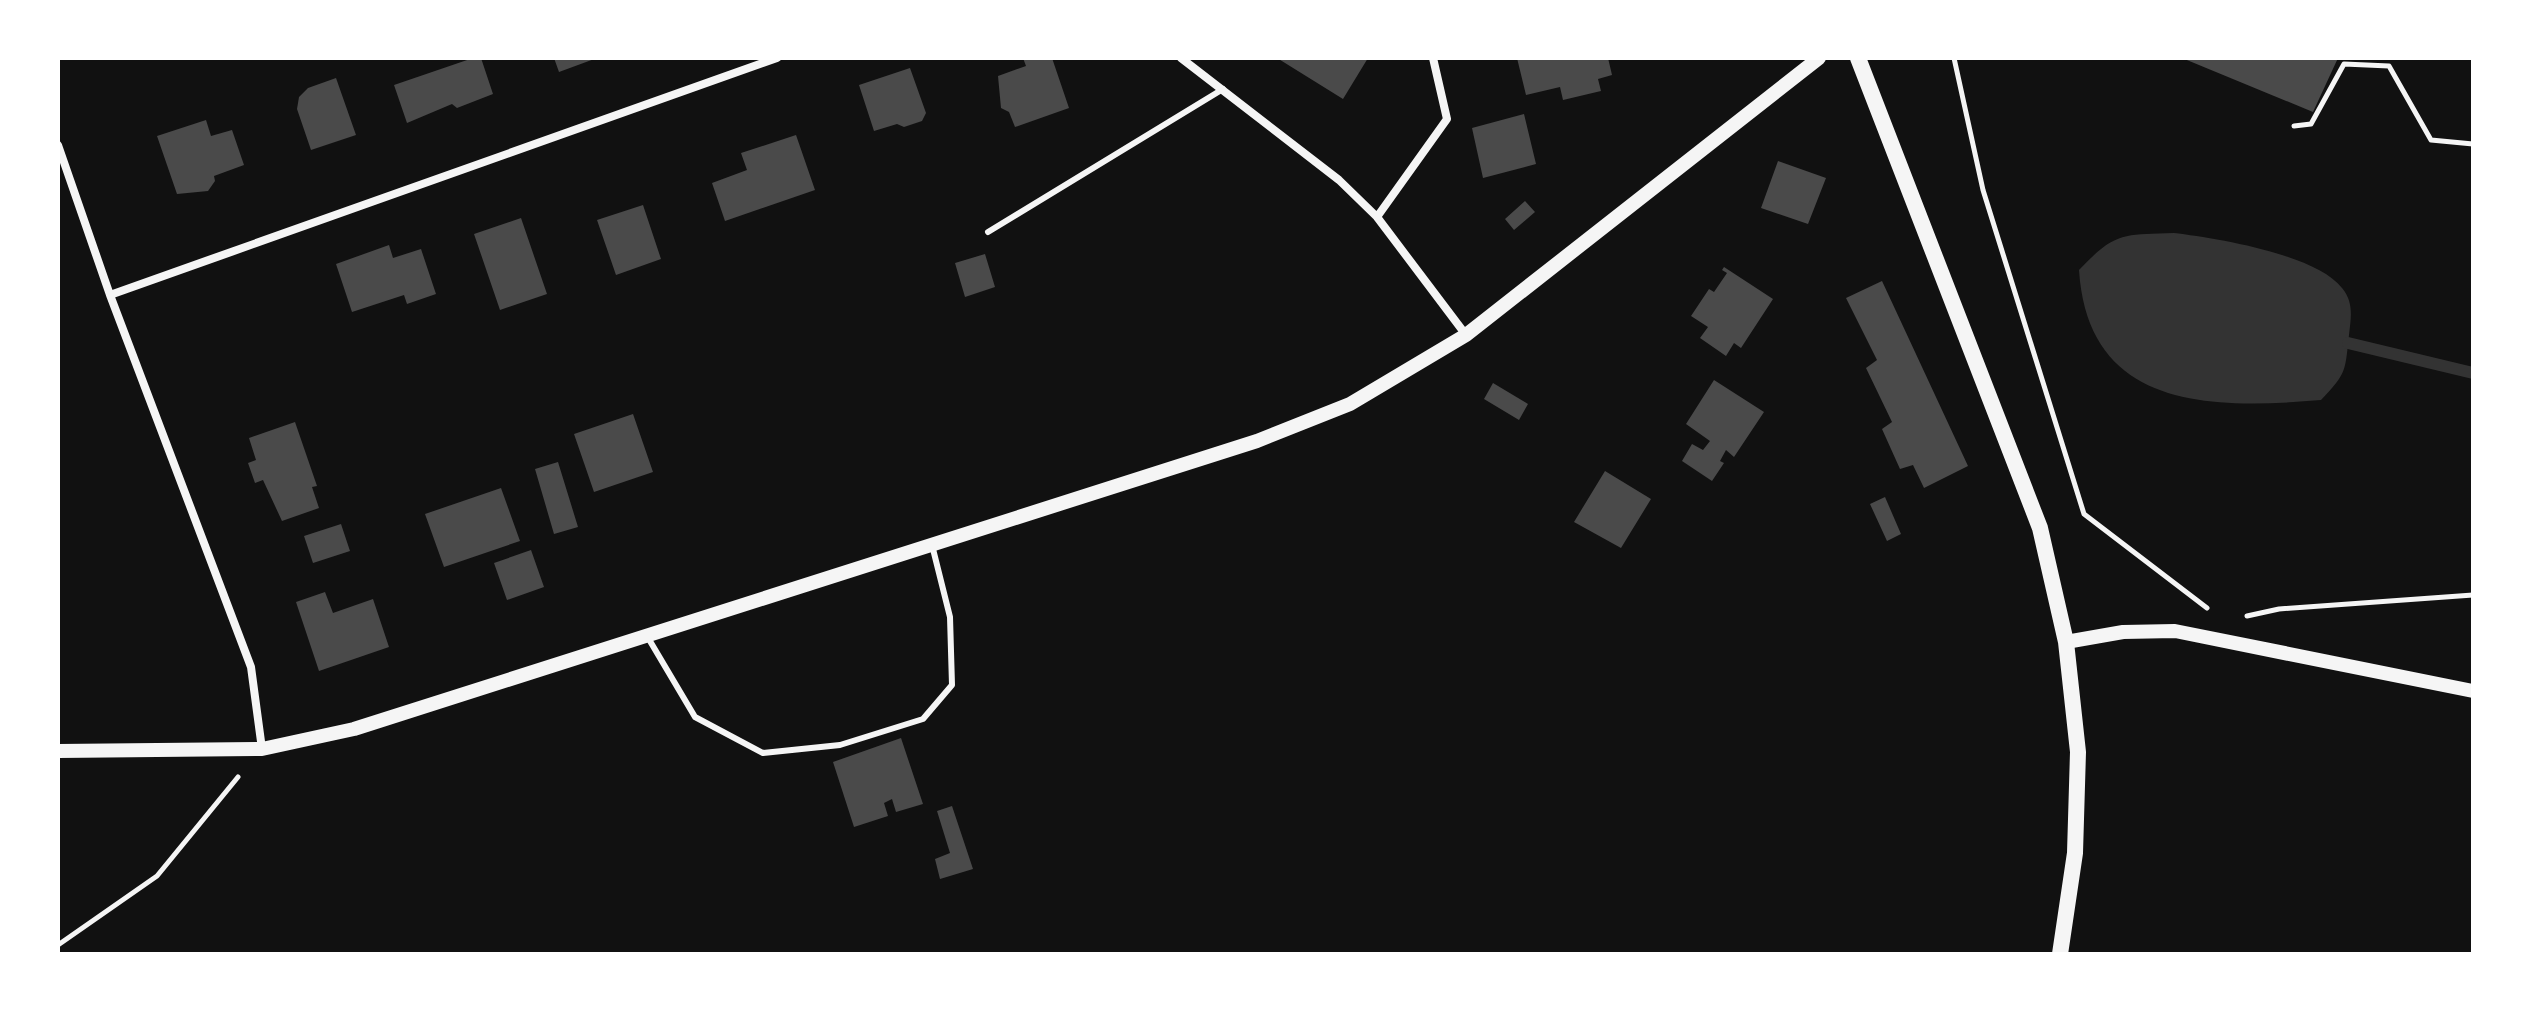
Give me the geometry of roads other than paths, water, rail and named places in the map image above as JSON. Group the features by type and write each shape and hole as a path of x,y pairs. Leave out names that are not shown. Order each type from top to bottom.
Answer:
{"main road":[{"path":"1858,58 2040,528 2066,642 2078,752 2075,853 2060,954"}],"street":[{"path":"110,295 777,58"},
{"path":"1181,58 1339,180 1377,217 1466,335"},
{"path":"1377,217 1447,119 1433,58"},
{"path":"58,751 262,749 354,729 1257,441 1350,404 1466,335 1819,58"},
{"path":"58,145 110,295 251,667 262,749"},
{"path":"2066,642 2123,632 2175,631 2473,691"}],"lane":[{"path":"988,232 1223,89"},
{"path":"647,636 695,717 763,753 840,745 909,724 923,719 952,685 950,617 932,545"}],"waterway":[{"path":"2348,343 2473,373"}]}
